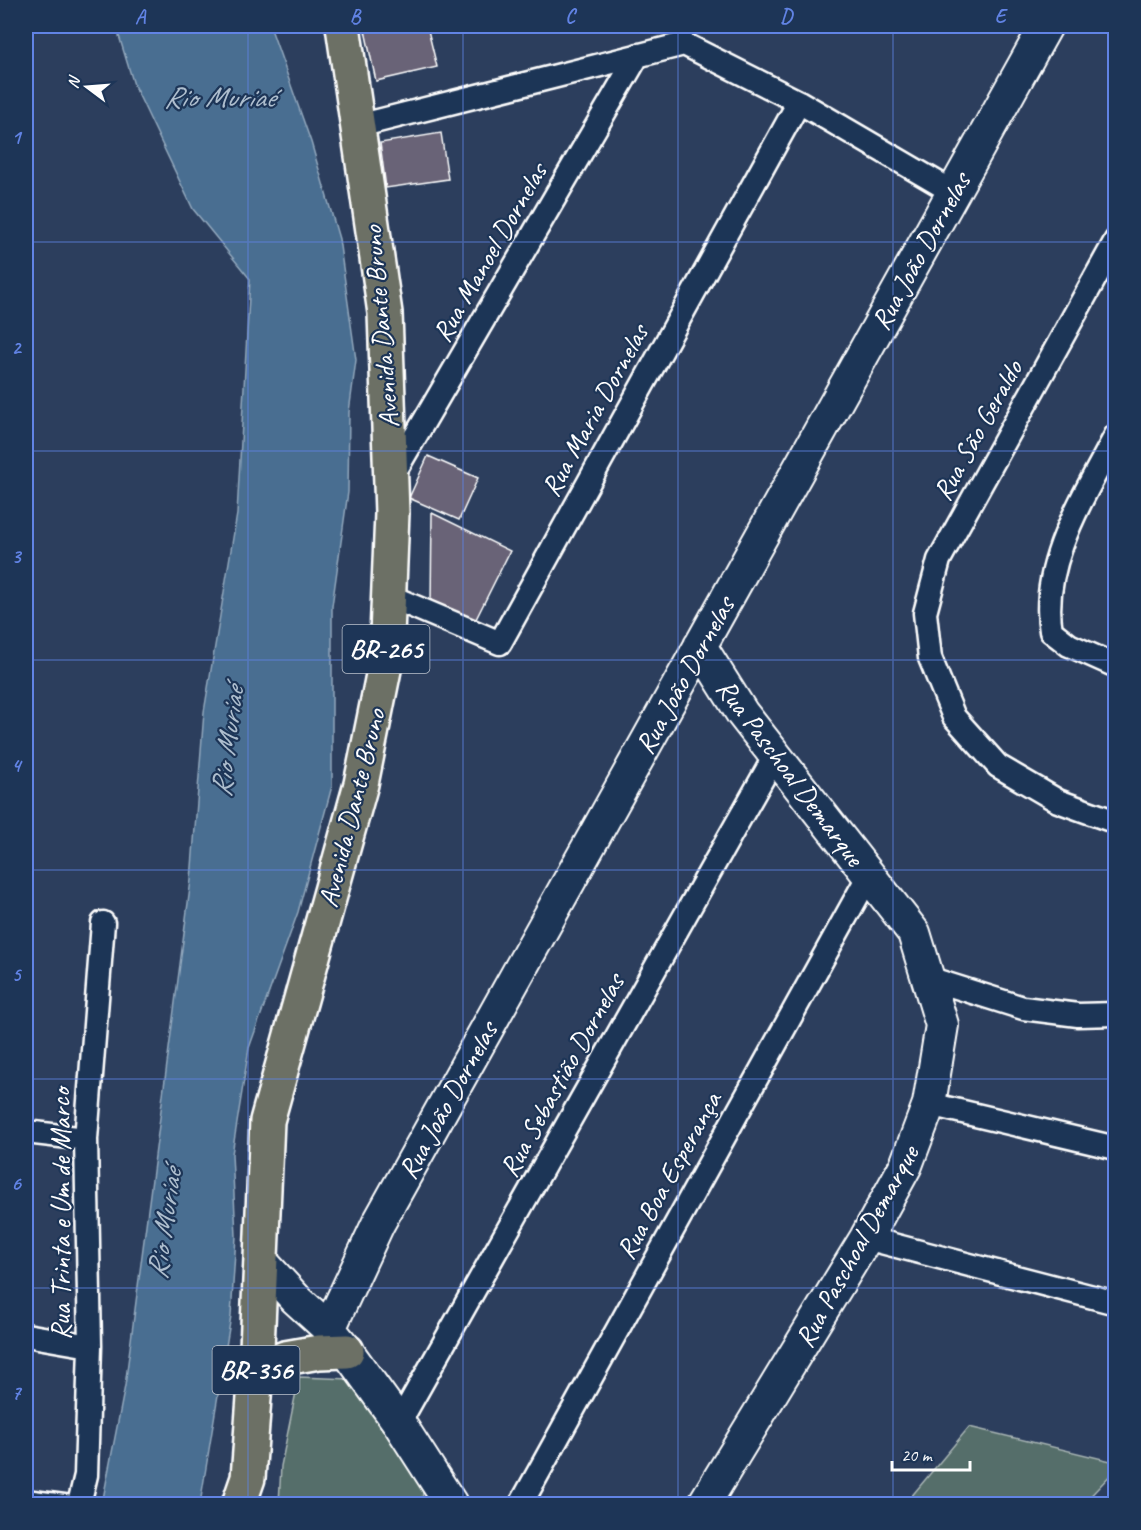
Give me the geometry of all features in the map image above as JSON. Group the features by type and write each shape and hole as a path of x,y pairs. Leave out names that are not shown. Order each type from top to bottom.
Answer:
{"highway":[{"name":"Avenida Dante Bruno","path":"246,1496 256,1371 267,1121 361,784 386,660 393,513 385,313 343,26"},
{"path":"256,1371 285,1359 319,1352 338,1340"}],"main road":[{"name":"Rua João Dornelas","path":"338,1340 378,1224 1046,26"},
{"name":"Rua Paschoal Demarque","path":"700,646 742,713 914,933 942,1025 929,1104 906,1165 866,1238 704,1504"},
{"path":"261,1261 338,1340 399,1423 451,1504"}],"street":[{"path":"358,126 684,44 799,102 953,192"},
{"name":"Rua Manoel Dornelas","path":"391,478 638,55"},
{"name":"Rua Maria Dornelas","path":"389,596 500,643 799,102"},
{"name":"Rua São Geraldo","path":"1116,240 939,560 925,614 930,658 954,717 998,766 1058,801 1116,822"},
{"path":"1116,435 1070,525 1050,583 1048,612 1051,631 1069,645 1116,666"},
{"name":"Rua Sebastião Dornelas","path":"399,1423 775,756"},
{"name":"Rua Boa Esperança","path":"521,1504 869,875"},
{"name":"Rua Trinta e Um de Marco","path":"79,1503 86,1475 90,1346 86,1139 103,923"},
{"path":"928,978 1023,1008 1078,1015 1116,1014"},
{"path":"929,1104 1116,1148"},
{"path":"26,1132 86,1139"},
{"path":"866,1238 1116,1303"},
{"path":"26,1335 90,1346"}],"lane":[{"path":"26,1495 79,1503"}],"green space":[{"path":"299,1377 350,1379 423,1490 422,1504 279,1504 281,1466"},
{"path":"969,1427 1115,1462 1115,1470 1083,1504 905,1504"}],"water":[{"name":"Rio Muriaé","path":"116,26 270,26 311,142 339,239 356,360 349,412 348,492 332,606 332,786 298,912 249,1048 232,1154 236,1236 231,1316 200,1504 102,1504 125,1386 191,880 204,712 237,514 250,279 193,209 134,85"}],"building":[{"path":"364,26 427,26 437,67 376,81"},
{"path":"441,133 448,179 386,188 380,143"},
{"path":"428,456 478,478 459,520 409,498"},
{"path":"432,513 510,551 473,625 431,604"}]}
